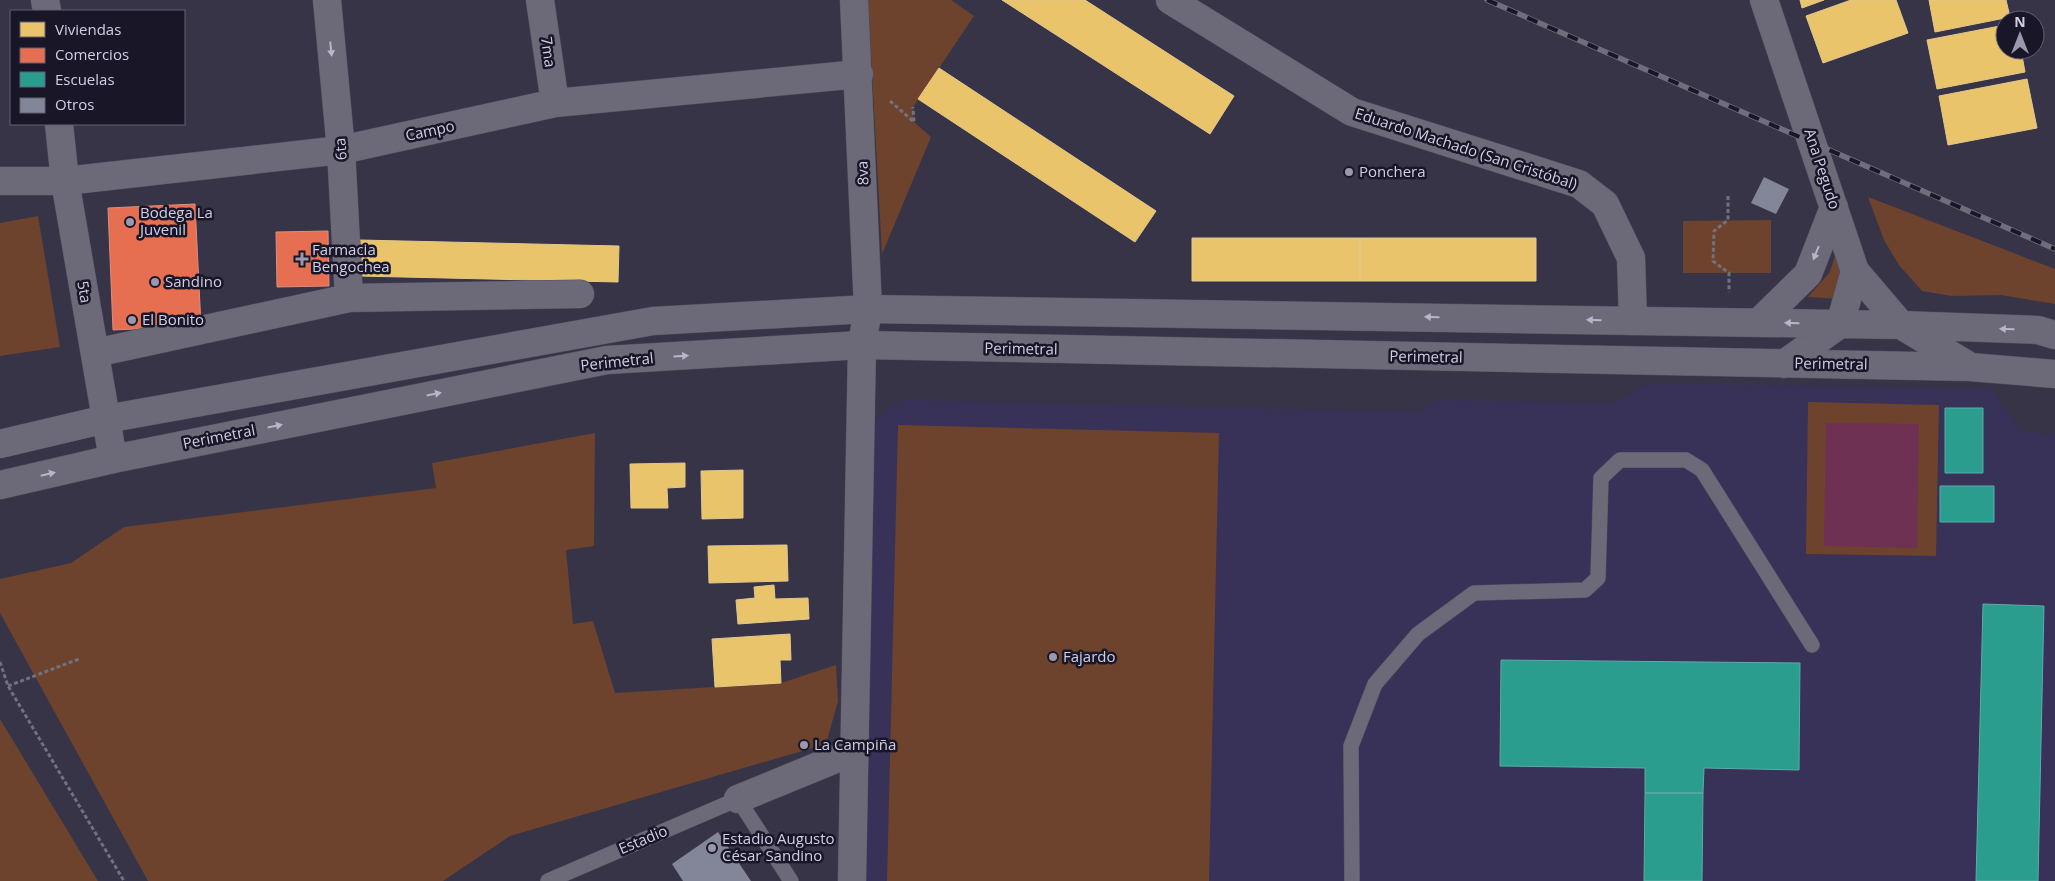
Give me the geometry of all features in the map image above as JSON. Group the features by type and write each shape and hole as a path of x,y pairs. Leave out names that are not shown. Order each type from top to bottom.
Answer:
{"main road":[{"name":"6ta","path":"326,0 342,150 349,298"},
{"name":"7ma","path":"540,0 555,103"},
{"name":"8va","path":"852,881 862,346 868,309 859,74 854,0"},
{"name":"Eduardo Machado (San Cristóbal)","path":"1170,0 1352,112 1579,184 1605,204 1631,258 1633,321"},
{"name":"Ana Pegudo","path":"1764,0 1855,271 1901,325"},
{"name":"Campo","path":"0,181 66,181 342,150 555,103 859,74"},
{"name":"5ta","path":"59,125 66,181 113,459"},
{"path":"1758,323 1808,274 1834,208"},
{"path":"1784,364 1840,324 1855,271"},
{"path":"94,353 349,298 580,294"},
{"name":"Perimetral","path":"0,444 106,419 653,321 868,309 1901,325 2038,330 2055,335"},
{"path":"1901,325 1970,367"},
{"name":"Perimetral","path":"0,485 113,459 607,360 862,346 1970,367 2055,374"},
{"name":"Estadio","path":"738,799 855,751"}],"lane":[{"path":"1352,881 1351,746 1375,684 1418,634 1474,593 1586,590 1598,578 1601,478 1620,460 1686,460 1702,470 1812,645"},
{"path":"738,799 791,881"},
{"name":"Estadio","path":"548,881 738,799"}],"path":[{"path":"1728,196 1728,220 1714,231 1713,261 1729,273"},
{"path":"8,686 79,659"},
{"path":"0,662 8,686 124,881"}],"shaded area":[{"path":"868,0 951,0 974,16 913,107 914,122 931,137 882,254"},
{"path":"1868,197 2055,269 2055,304 2001,295 1952,296 1922,291 1899,265 1884,240"},
{"path":"38,216 60,347 0,356 0,223"},
{"path":"1771,220 1771,273 1683,273 1683,221"},
{"path":"1836,252 1844,276 1839,299 1808,297 1830,272"},
{"path":"1651,383 1991,389 2021,430 2052,435 2055,430 2055,881 862,881 871,424 900,400 1421,412 1436,400 1614,403"},
{"path":"1808,402 1939,405 1936,556 1806,554"},
{"path":"1826,423 1919,424 1917,548 1824,546"},
{"name":"Fajardo","path":"898,425 1219,433 1209,881 887,881"},
{"path":"595,433 594,546 566,550 573,624 593,621 615,693 781,683 836,665 838,701 826,744 510,836 443,881 148,881 0,613 0,579 71,563 124,527 436,488 432,463"},
{"path":"0,719 98,881 0,881"}],"building: Viviendas":[{"path":"1002,0 1085,0 1234,96 1210,134"},
{"path":"1800,0 1824,0 1802,8"},
{"path":"1851,0 1896,0 1908,33 1823,63 1806,16"},
{"path":"1929,0 2006,0 2008,10 1995,10 1995,20 1935,32"},
{"path":"1995,27 1995,60 2023,60 2025,72 1937,89 1927,40"},
{"path":"939,68 1156,211 1135,242 918,99"},
{"path":"2027,79 2037,128 1948,145 1939,96"},
{"path":"1192,238 1360,238 1360,281 1192,281"},
{"path":"1360,238 1536,238 1536,281 1360,281"},
{"path":"360,240 619,246 618,282 359,276"},
{"path":"685,463 685,487 667,488 668,508 631,508 630,464"},
{"path":"743,470 743,518 702,519 701,471"},
{"path":"787,545 788,581 709,583 708,546"},
{"path":"774,585 775,599 808,598 809,619 738,624 736,600 755,598 754,587"},
{"path":"790,634 791,660 780,660 781,683 715,687 712,639"}],"building: Comercios":[{"name":"Sandino","path":"195,204 201,326 113,330 108,208"},
{"name":"Farmacia Bengochea","path":"328,231 329,286 277,287 276,232"}],"building: Escuelas":[{"path":"1945,408 1983,408 1983,473 1945,473"},
{"path":"1940,486 1994,486 1994,522 1940,522"},
{"path":"1983,604 2044,606 2038,881 1976,881"},
{"path":"1501,660 1800,663 1799,770 1704,768 1703,793 1645,793 1645,768 1500,766"},
{"path":"1645,793 1703,793 1702,881 1644,881"}],"building: Otros":[{"path":"1764,177 1789,189 1776,214 1751,203"},
{"name":"Estadio Augusto César Sandino","path":"718,832 751,881 683,881 672,864"}],"railway":[{"path":"1487,0 2055,249"}],"place":[{"name":"Ponchera","path":"1349,172"},
{"name":"Bodega La Juvenil","path":"130,222"},
{"name":"Farmacia Bengochea","path":"302,259"},
{"name":"Sandino","path":"155,282"},
{"name":"El Bonito","path":"132,320"},
{"name":"Fajardo","path":"1053,657"},
{"name":"La Campiña","path":"804,745"},
{"name":"Estadio Augusto César Sandino","path":"712,848"}]}
